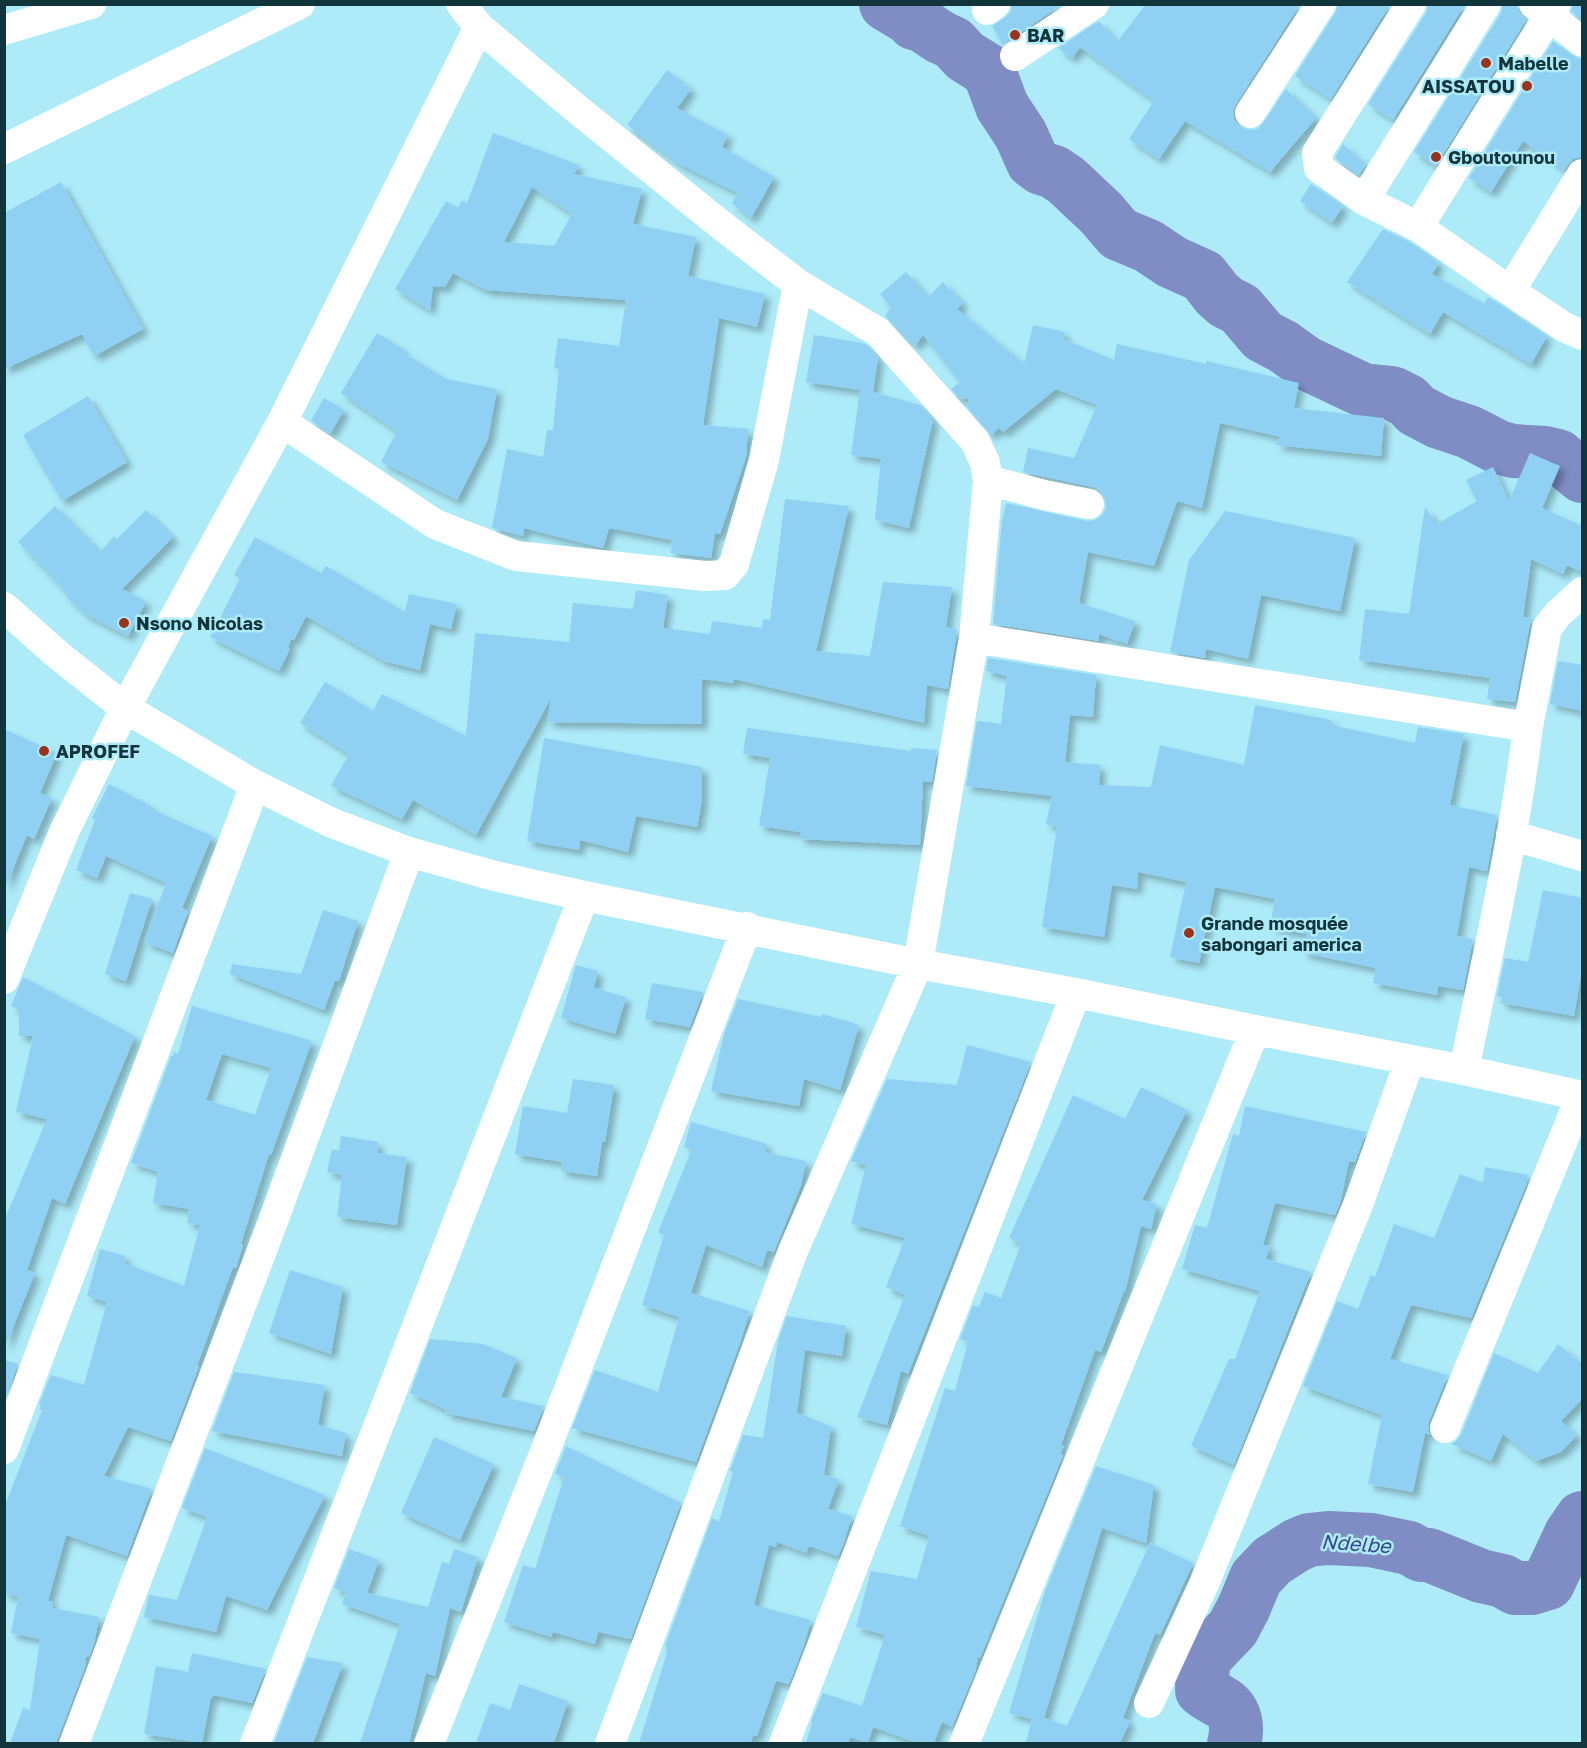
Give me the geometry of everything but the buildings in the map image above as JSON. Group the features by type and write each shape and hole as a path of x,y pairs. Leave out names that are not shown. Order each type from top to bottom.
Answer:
{"street":[{"path":"4,30 91,4"},
{"path":"4,149 300,4"},
{"path":"461,4 479,27 707,214 798,285 878,332 975,441 985,463 988,480 974,638 918,964 793,1251 610,1743"},
{"path":"1015,56 1094,4"},
{"path":"1250,113 1321,4"},
{"path":"1411,4 1317,153 1319,168 1364,200 1418,227 1564,327 1582,335"},
{"path":"1364,200 1486,4"},
{"path":"1418,227 1546,9 1582,42"},
{"path":"4,979 64,832 125,708 282,422 479,27"},
{"path":"1510,291 1582,174"},
{"path":"282,422 435,524 516,556 705,576 725,575 734,564 764,460 798,285"},
{"path":"988,480 1089,504"},
{"path":"1464,1070 1511,835 1547,628 1558,614 1582,592"},
{"path":"4,607 58,655 125,708 255,785 332,823 409,852 584,896 747,927 918,964 1464,1070 1582,1096 1445,1428"},
{"path":"974,638 1528,727"},
{"path":"4,1449 255,785"},
{"path":"1511,835 1582,856"},
{"path":"74,1743 272,1224 409,852"},
{"path":"255,1743 584,896"},
{"path":"429,1743 544,1454 747,927"},
{"path":"784,1743 1076,993"},
{"path":"964,1743 1255,1030"},
{"path":"1149,1703 1213,1562 1359,1202 1410,1060"}],"waterway":[{"path":"886,4 914,23 922,25 953,43 965,56 989,71 1002,106 1021,135 1033,162 1067,181 1101,213 1119,234 1148,246 1172,262 1203,276 1217,294 1240,309 1263,336 1284,347 1306,363 1363,390 1392,393 1408,401 1416,410 1439,422 1469,432 1498,447 1558,456 1582,476"},
{"name":"Ndelbe","path":"1234,1744 1236,1726 1233,1714 1226,1705 1202,1690 1203,1663 1207,1655 1233,1628 1256,1578 1272,1561 1309,1540 1328,1538 1371,1540 1409,1548 1421,1555 1429,1555 1481,1576 1503,1581 1515,1588 1532,1588 1548,1583 1571,1534 1582,1518"}],"place":[{"name":"BAR","path":"1015,35"},
{"name":"Mabelle","path":"1486,63"},
{"name":"AISSATOU","path":"1527,86"},
{"name":"Gboutounou","path":"1436,157"},
{"name":"Nsono Nicolas","path":"124,623"},
{"name":"APROFEF","path":"44,751"},
{"name":"Grande mosquée sabongari america","path":"1189,933"}]}
